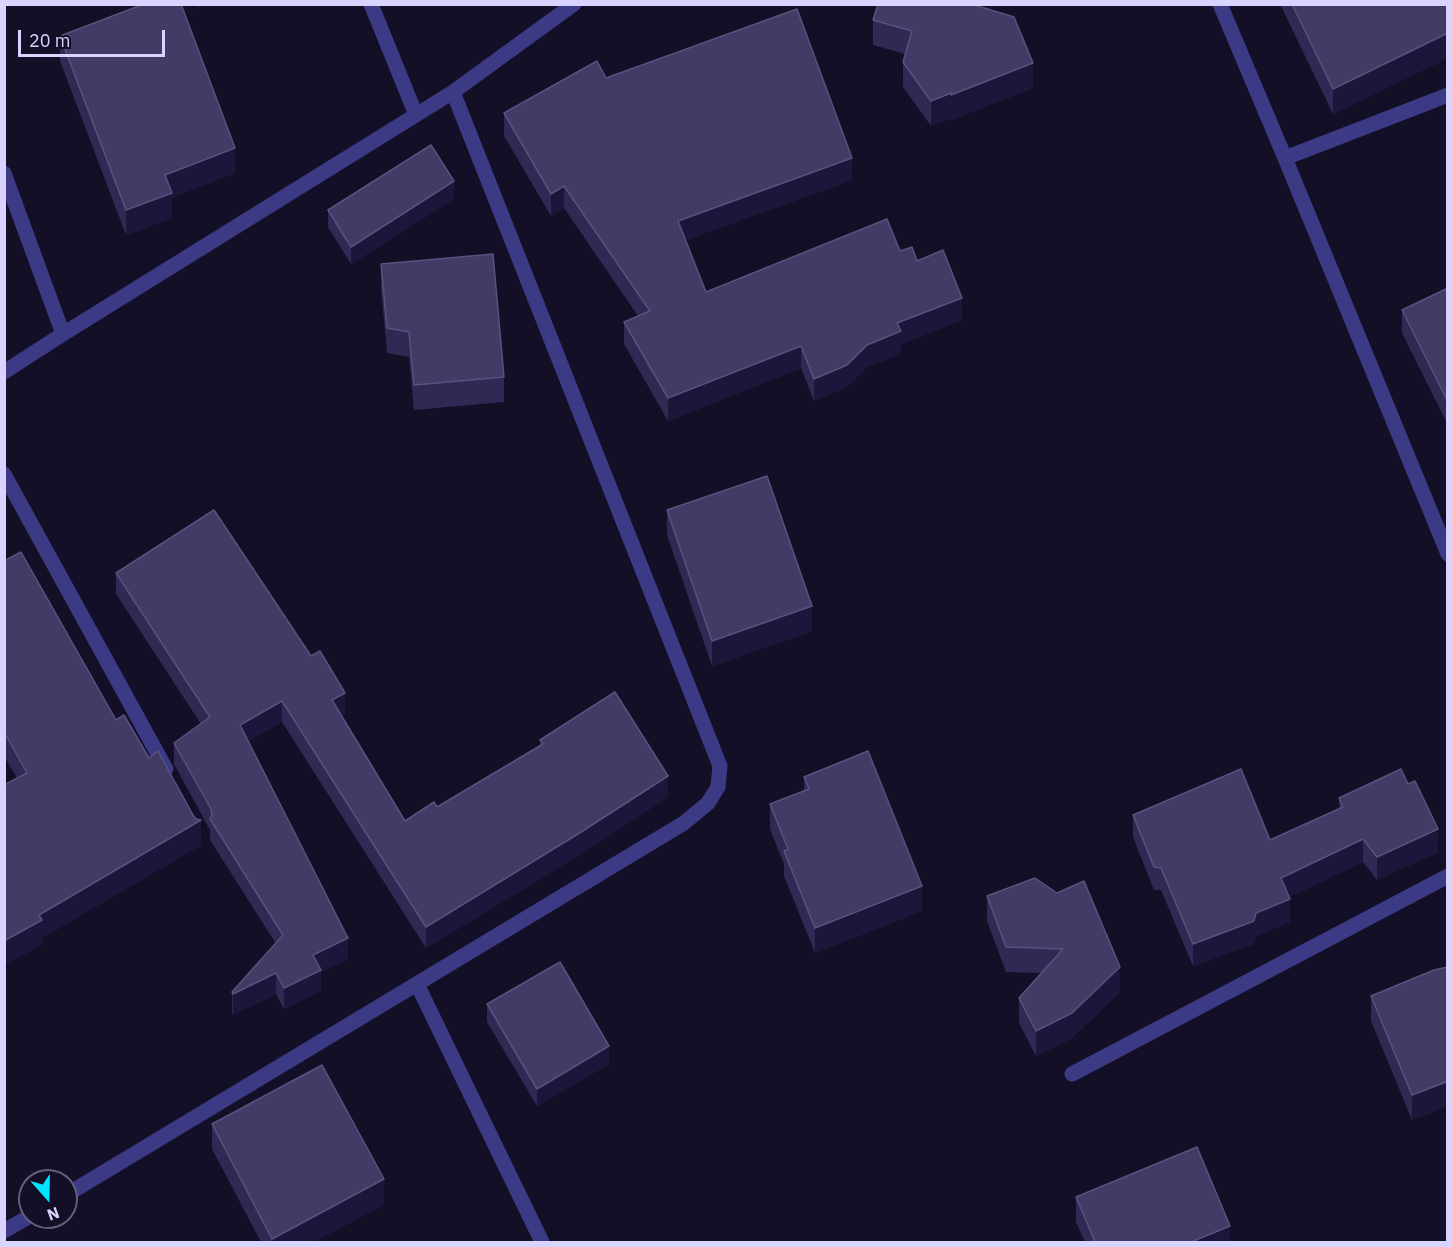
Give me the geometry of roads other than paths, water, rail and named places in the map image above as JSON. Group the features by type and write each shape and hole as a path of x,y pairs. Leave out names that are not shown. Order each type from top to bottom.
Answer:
{"street":[{"path":"371,4 416,115"},
{"path":"4,372 453,92 574,4"},
{"path":"1220,4 1448,554"},
{"path":"78,1188 684,823 708,803 717,787 720,766 453,92"},
{"path":"1285,158 1448,95"},
{"path":"4,174 63,334"},
{"path":"4,474 174,783"},
{"path":"1072,1074 1448,876"},
{"path":"417,984 542,1242"},
{"path":"4,1231 18,1223"}]}
